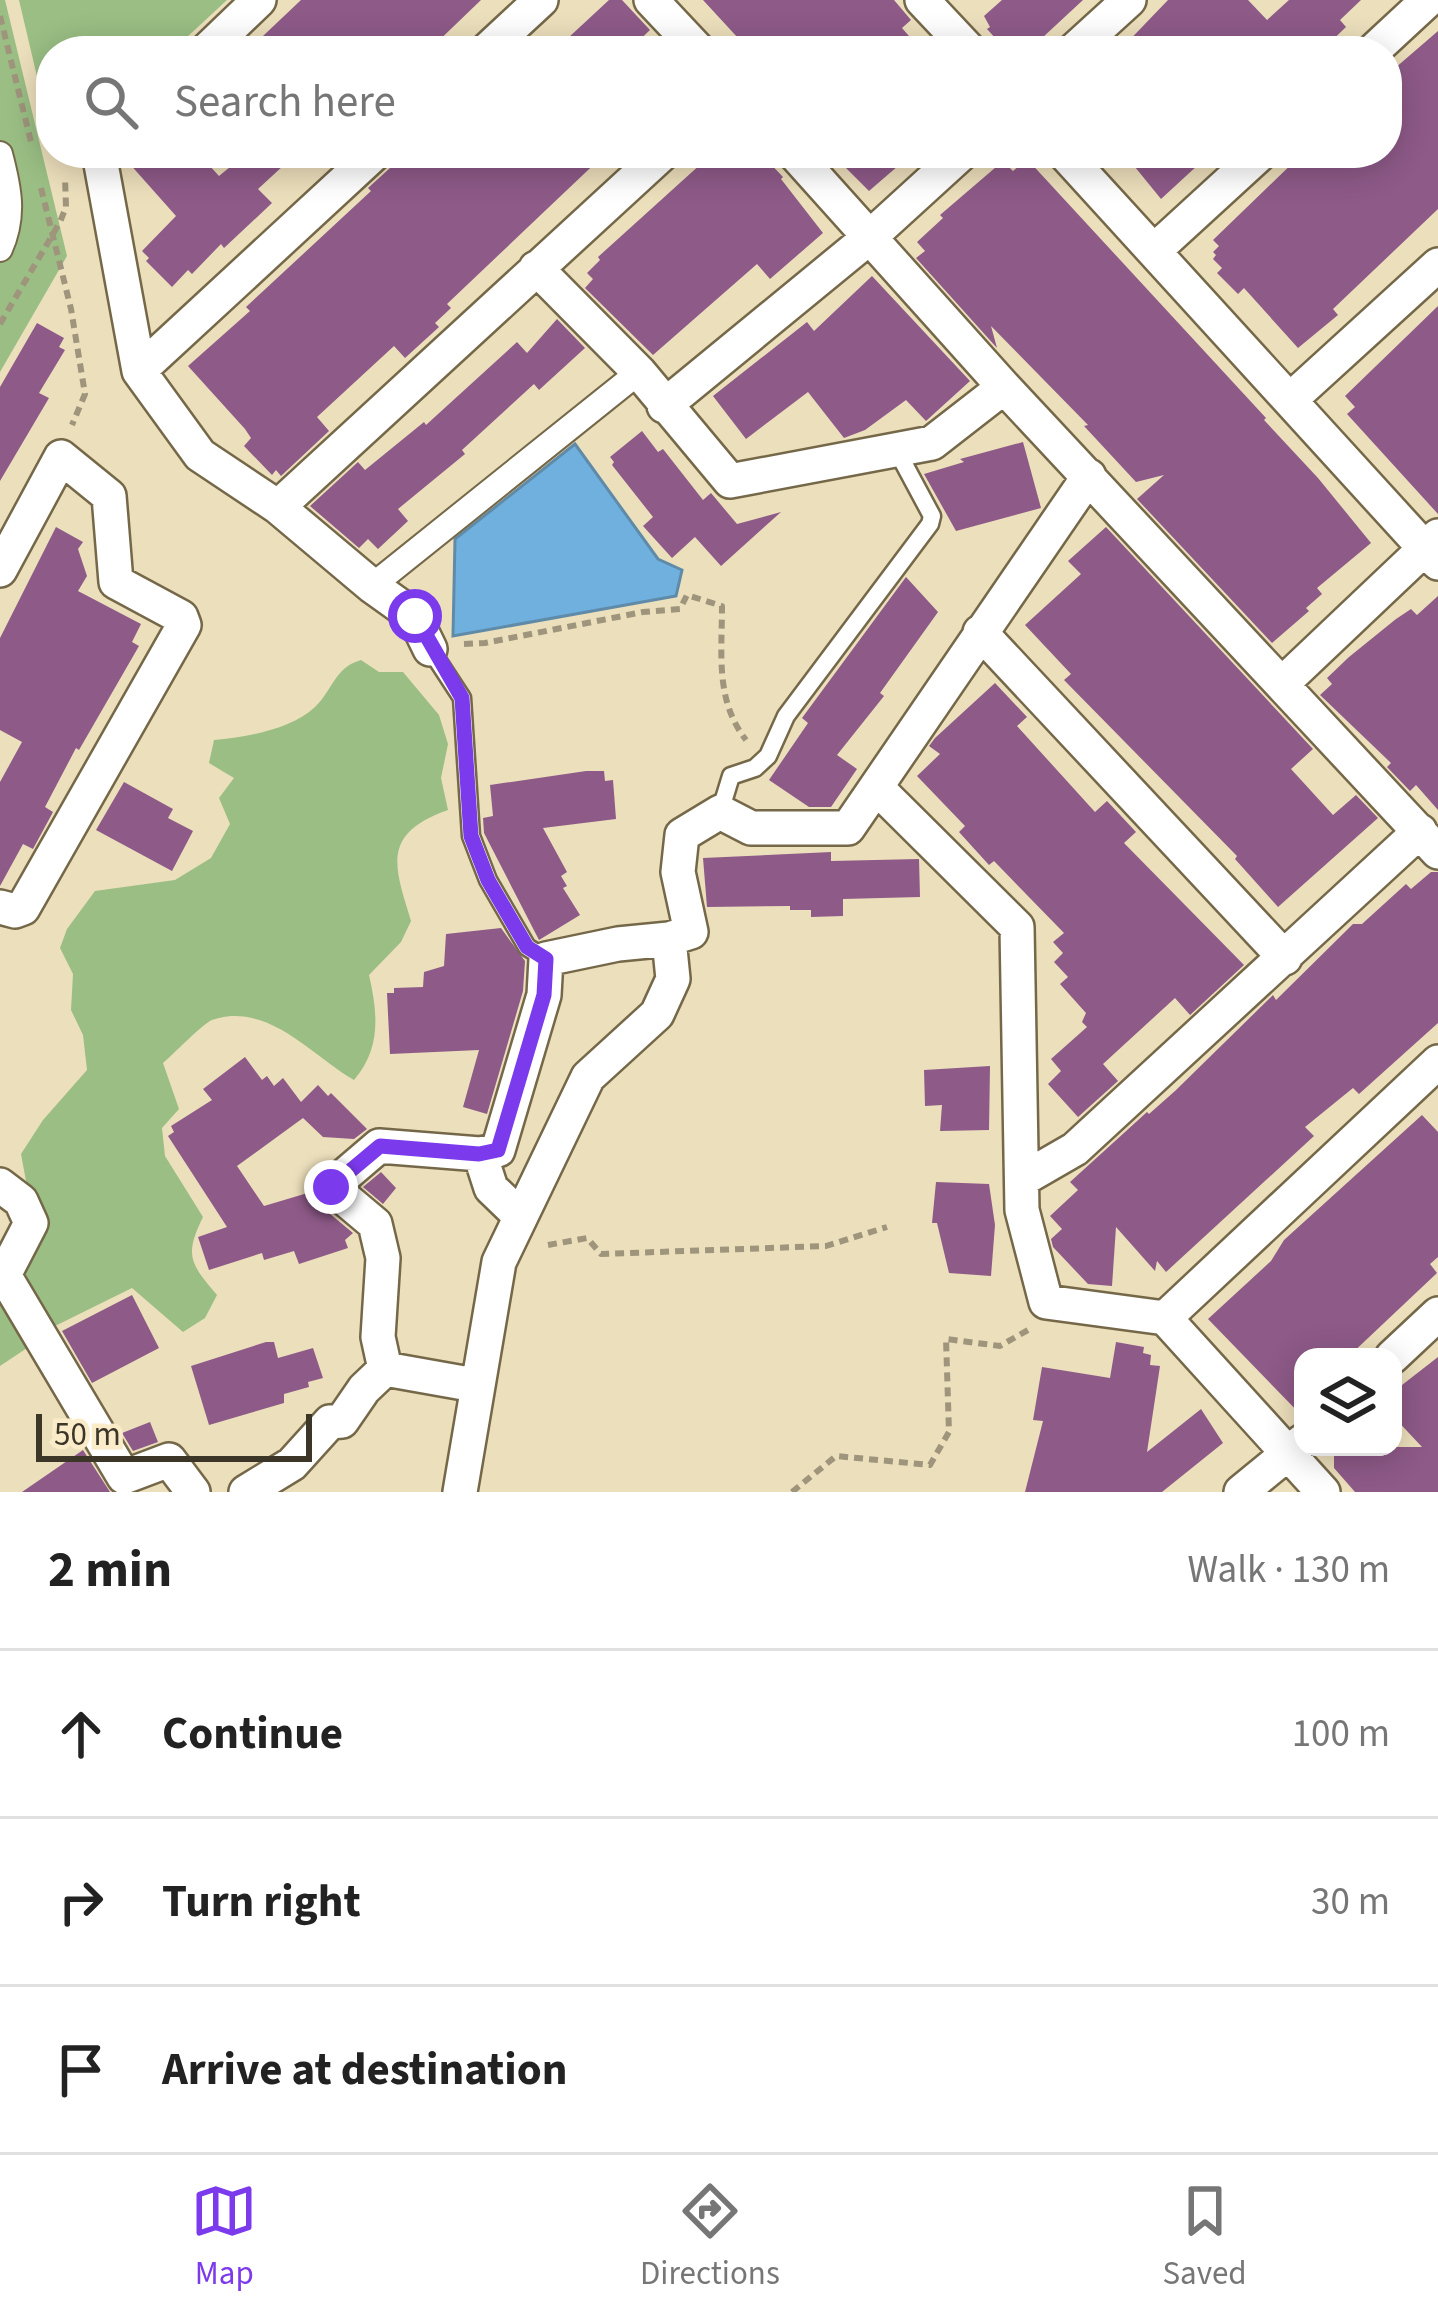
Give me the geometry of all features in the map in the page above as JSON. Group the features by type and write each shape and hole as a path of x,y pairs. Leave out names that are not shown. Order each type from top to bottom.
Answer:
{"street":[{"path":"222,36 260,0"},
{"path":"502,36 541,0"},
{"path":"652,0 685,36"},
{"path":"922,0 956,36"},
{"path":"1089,36 1129,0"},
{"path":"1388,36 1428,0"},
{"path":"0,154 10,228 0,249"},
{"path":"102,168 139,370 200,455 278,507 415,616 430,649"},
{"path":"139,370 359,168"},
{"path":"278,507 646,168"},
{"path":"808,168 1004,387 1429,841 1285,958 1075,1148 1023,1179"},
{"path":"664,406 871,236 946,168"},
{"path":"1078,168 1433,549 1283,682"},
{"path":"1154,250 1244,168"},
{"path":"1291,399 1438,265"},
{"path":"536,268 639,372 730,482 932,442 1004,387"},
{"path":"372,586 639,372"},
{"path":"0,570 61,457 109,496 116,582 181,617 184,625 23,908 0,907"},
{"path":"385,1369 378,1337 383,1258 375,1224 331,1187 380,1146 479,1154 498,1150 544,995 546,959 691,932 678,872 682,835 720,812 751,829 848,828 1089,476"},
{"path":"980,632 1285,958"},
{"path":"878,788 1017,927 1022,1210 1046,1302 1165,1318 1294,1445"},
{"path":"460,1492 499,1262 588,1076 657,1014 673,979 669,939"},
{"path":"1165,1318 1438,1062"},
{"path":"479,1154 514,1229"},
{"path":"0,1185 21,1201 31,1223 4,1275 124,1477 169,1460 193,1492"},
{"path":"1402,1348 1438,1314"},
{"path":"385,1369 476,1385"},
{"path":"246,1492 292,1464 330,1422 342,1421 385,1369"},
{"path":"1241,1492 1294,1449"},
{"path":"1301,1456 1323,1492"}],"lane":[{"path":"720,812 730,776 764,760 786,716 930,524 932,516 896,449"},
{"path":"430,649 462,698 471,836 488,880 527,947 546,959"}],"path":[{"path":"0,16 35,161"},
{"path":"0,324 66,207 65,171"},
{"path":"40,180 71,309 85,394 61,457"},
{"path":"430,649 680,609 687,595 705,600 722,606 723,696 728,713 764,760"},
{"path":"514,1229 527,1250 587,1238 602,1254 826,1246 887,1227"},
{"path":"792,1492 836,1456 930,1466 949,1432 946,1339 1000,1346 1034,1326 1046,1302"}],"green space":[{"path":"0,0 5,0 36,128 36,168 46,168 67,256 0,372"},
{"path":"19,0 227,0 188,36 36,36 36,72"},
{"path":"361,660 379,672 403,672 439,715 448,744 441,778 448,810 412,830 398,854 411,921 401,942 369,975 375,1017 369,1056 354,1080 270,1024 232,1016 202,1027 163,1063 179,1109 162,1128 165,1156 203,1217 193,1241 193,1259 217,1295 205,1318 183,1332 132,1288 55,1326 31,1300 20,1272 44,1213 26,1181 21,1154 43,1120 87,1070 83,1035 71,1010 73,974 60,948 67,929 95,891 175,880 211,858 230,824 219,798 234,778 209,763 214,740 281,727 305,715 345,668"},
{"path":"0,1287 33,1344 0,1366"}],"water":[{"path":"575,444 658,559 682,570 676,596 453,636 455,539"}],"building":[{"path":"301,0 481,0 444,36 263,36"},
{"path":"609,0 622,0 650,30 644,36 570,36"},
{"path":"703,0 894,0 911,20 902,28 909,36 736,36"},
{"path":"1002,0 1083,0 1044,36 993,36 984,16"},
{"path":"1168,0 1248,0 1267,20 1289,0 1361,0 1340,20 1346,27 1337,36 1133,36"},
{"path":"1438,31 1438,209 1333,309 1338,315 1298,348 1244,288 1238,294 1217,273 1222,268 1213,259 1219,246 1213,240 1287,168 1402,168 1402,62"},
{"path":"133,168 212,168 219,176 229,168 281,168 258,189 272,203 172,287 142,251 176,216"},
{"path":"390,168 590,168 447,304 451,308 435,323 439,327 405,358 394,346 317,417 329,431 281,476 276,470 272,475 244,446 251,438 245,429 188,366 250,311 246,307 371,191 368,188"},
{"path":"696,168 774,168 823,233 770,279 757,264 653,355 585,288 593,279 587,273 598,257"},
{"path":"846,168 896,168 869,191"},
{"path":"995,168 1035,168 1266,418 1371,543 1317,588 1322,594 1306,608 1309,611 1272,643 1137,499 1164,475 1136,482 1084,426 1088,425 991,326 997,348 916,258 925,251 917,242 943,218 940,215"},
{"path":"1136,168 1195,168 1161,199"},
{"path":"872,276 970,381 926,421 906,400 865,430 844,438 808,392 746,439 713,396 807,322 814,331"},
{"path":"1438,306 1438,514 1347,414 1355,407 1345,396"},
{"path":"557,319 585,348 539,390 534,384 462,450 465,454 398,509 408,521 378,549 368,539 359,548 310,506 358,462 365,470 424,422 426,425 517,342 527,353"},
{"path":"37,323 64,338 59,347 65,350 39,393 49,398 0,481 0,387"},
{"path":"642,431 658,452 663,449 703,500 711,493 737,524 781,512 721,566 695,537 672,558 643,526 653,517 610,457"},
{"path":"1023,442 1041,508 956,531 924,474"},
{"path":"56,527 83,542 78,549 87,576 78,591 141,624 132,642 139,646 45,807 53,812 33,849 23,844 0,886 0,782 22,742 0,730 0,638"},
{"path":"1106,527 1313,749 1291,769 1333,815 1356,795 1378,818 1278,907 1237,856 1064,680 1071,674 1025,625 1081,574 1068,561"},
{"path":"906,577 938,612 880,693 884,696 837,755 857,769 831,807 809,807 769,780 808,723 802,718"},
{"path":"1438,596 1438,810 1416,785 1410,791 1387,767 1391,763 1320,695 1332,684 1327,678 1349,657 1396,619 1411,609 1417,615"},
{"path":"995,683 1027,717 1017,726 1095,812 1107,801 1136,832 1124,843 1244,965 1190,1015 1175,998 1103,1064 1118,1081 1078,1117 1048,1084 1061,1071 1051,1059 1087,1027 1082,1022 1086,1013 1060,984 1068,977 1054,962 1063,953 1053,942 1064,933 994,861 989,865 959,832 965,826 917,776 940,754 929,746 935,738"},
{"path":"604,771 605,781 613,780 616,819 543,828 567,872 561,876 567,886 563,888 580,915 539,940 484,833 483,818 493,816 490,785"},
{"path":"124,782 173,809 168,818 193,831 172,871 96,830"},
{"path":"831,852 831,861 919,859 920,897 843,899 843,916 811,917 811,910 790,910 790,906 707,907 703,858"},
{"path":"1431,872 1438,872 1438,1023 1359,1094 1353,1088 1305,1127 1314,1136 1166,1272 1157,1261 1155,1271 1116,1227 1112,1286 1088,1284 1051,1239 1062,1229 1050,1216 1078,1190 1070,1182 1175,1091 1273,995 1276,1000 1353,924 1362,924 1406,884 1411,889"},
{"path":"501,928 525,961 523,991 487,1114 463,1107 479,1050 390,1054 387,993 394,993 394,988 423,987 424,972 444,966 446,934"},
{"path":"245,1057 262,1080 267,1076 274,1086 283,1078 301,1102 318,1085 367,1129 354,1139 323,1137 303,1118 237,1166 264,1206 311,1192 317,1203 353,1233 345,1240 348,1248 299,1264 294,1251 264,1260 262,1253 209,1270 198,1237 227,1227 168,1136 174,1132 171,1126 212,1100 203,1089"},
{"path":"990,1066 989,1130 940,1131 942,1105 925,1106 924,1070"},
{"path":"1422,1115 1438,1132 1438,1257 1430,1264 1437,1273 1358,1348 1294,1348 1294,1408 1208,1319 1271,1261 1284,1240"},
{"path":"381,1172 396,1188 383,1204 363,1187"},
{"path":"936,1182 989,1184 995,1225 991,1276 949,1273 937,1223 932,1223"},
{"path":"132,1295 159,1348 92,1383 62,1331"},
{"path":"274,1342 278,1358 313,1348 323,1378 284,1394 284,1403 209,1425 191,1366"},
{"path":"1116,1342 1144,1347 1143,1353 1151,1355 1150,1365 1160,1366 1147,1452 1201,1409 1223,1443 1162,1492 1025,1492 1043,1421 1033,1420 1042,1367 1110,1378"},
{"path":"1438,1357 1438,1492 1355,1492 1334,1468 1334,1456 1402,1456 1402,1447 1422,1447 1402,1426 1402,1385"},
{"path":"150,1422 158,1442 133,1451 122,1433"},
{"path":"83,1450 110,1492 22,1492"}],"route":[{"path":"331,1187 380,1146 479,1154 498,1150 544,995 546,959 527,947 488,880 471,836 462,698 415,616"}]}
